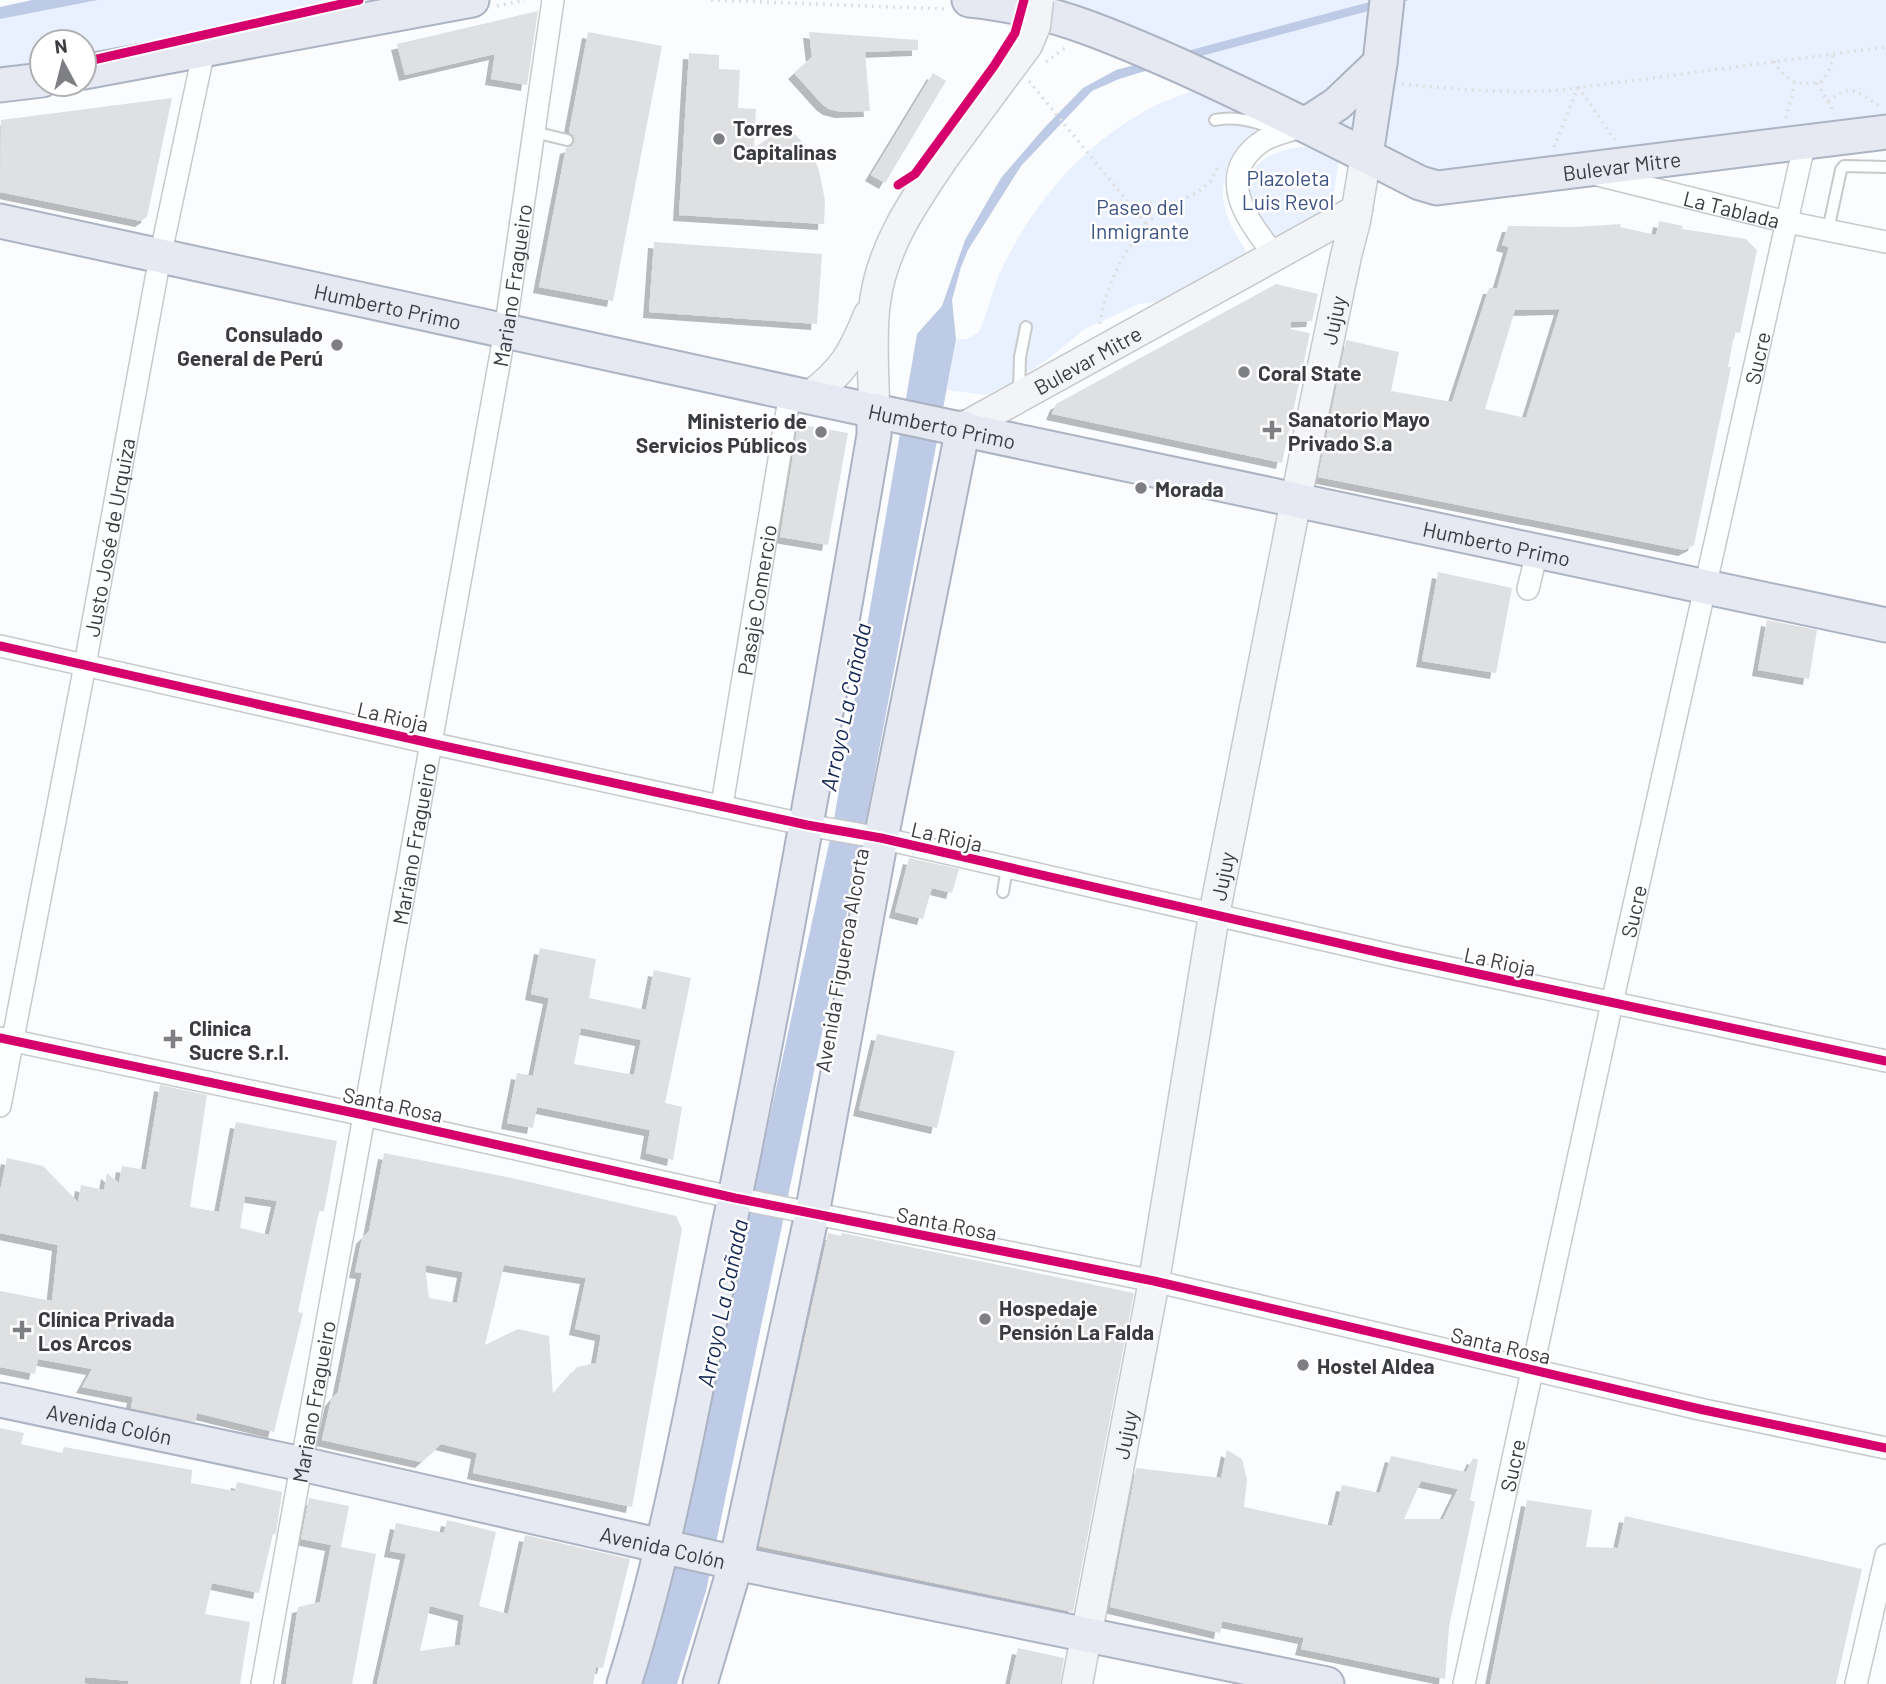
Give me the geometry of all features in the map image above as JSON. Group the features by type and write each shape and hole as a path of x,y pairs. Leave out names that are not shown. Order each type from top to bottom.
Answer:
{"main road":[{"path":"98,69 472,0"},
{"path":"958,4 1035,11 1097,29 1238,92 1295,129 1366,155 1387,0"},
{"path":"1295,129 1338,104 1379,73"},
{"path":"0,85 28,82"},
{"name":"Bulevar Mitre","path":"1366,155 1420,183 1437,188 1579,170 1796,127 1886,132"},
{"name":"Humberto Primo","path":"0,221 800,395 1886,625"},
{"path":"624,1684 663,1546 735,1198 807,825 874,435 874,410"},
{"name":"Avenida Figueroa Alcorta","path":"699,1684 736,1563 812,1214 881,838 963,428"},
{"name":"Avenida Colón","path":"0,1400 302,1464 736,1563 1327,1684"}],"street":[{"name":"Mariano Fragueiro","path":"262,1684 505,331 553,0"},
{"path":"800,395 831,380 854,351 875,302 898,228 944,157 1027,45 1035,26 1038,0"},
{"name":"Justo José de Urquiza","path":"0,1106 6,1040 85,665 160,257 204,50"},
{"name":"Sucre","path":"1464,1684 1612,1003 1787,222 1796,127"},
{"path":"1276,257 1244,213 1237,179 1244,160 1251,151 1266,139 1295,129"},
{"name":"Jujuy","path":"1077,1684 1154,1281 1214,915 1366,155"},
{"name":"La Tablada","path":"1579,170 1787,222 1886,242"},
{"name":"Bulevar Mitre","path":"963,428 1357,210"},
{"path":"874,410 875,302"},
{"name":"Pasaje Comercio","path":"722,805 800,395"},
{"path":"1528,589 1537,552"},
{"name":"La Rioja","path":"0,646 430,743 807,825 881,838 1214,915 1401,947 1612,1003 1886,1061"},
{"name":"Santa Rosa","path":"6,1040 364,1115 735,1198 1154,1281 1531,1370 1886,1448"},
{"path":"1856,1684 1886,1555"}],"lane":[{"path":"1215,120 1236,118 1295,129"},
{"path":"533,133 567,142"},
{"path":"1828,230 1844,166 1886,167"},
{"path":"1019,397 1020,357 1026,327"},
{"path":"1003,892 1007,868"}],"path":[{"path":"711,0 958,4"},
{"path":"1043,64 1097,29"},
{"path":"1379,73 1516,93 1886,47"},
{"path":"1774,61 1779,71 1795,83 1817,83 1822,81 1831,67 1833,54"},
{"path":"1027,78 1146,224"},
{"path":"1795,83 1796,127"},
{"path":"1817,83 1833,109"},
{"path":"1578,87 1611,133"},
{"path":"1556,141 1578,87"},
{"path":"1828,102 1840,91 1853,89 1886,109"},
{"path":"1099,354 1099,330 1106,294 1121,261 1146,224 1158,213 1199,191 1211,181 1223,159"},
{"path":"1651,1684 1679,1557 1718,1565 1693,1684"}],"green space":[{"path":"98,0 472,0 98,69 98,28 28,28 28,82 0,85 0,19"},
{"path":"969,0 1886,0 1886,132 1437,188 1238,92"},
{"name":"Paseo del Inmigrante","path":"1199,88 1270,117 1254,133 1232,163 1224,185 1226,212 1249,256 1193,298 1139,304 1085,329 1044,362 986,395 947,390 956,339 967,339 978,333 999,276 1014,245 1060,180 1078,161 1118,128 1154,106"},
{"name":"Plazoleta Luis Revol","path":"1302,147 1324,149 1339,161 1331,210 1274,242 1251,203 1249,179 1260,162 1280,152"}],"water":[{"path":"32,0 98,0 0,19 0,7"},
{"path":"1377,0 1409,0 1142,72 1092,91 1021,166 968,250 952,300 956,339 864,831 706,1591 677,1684 637,1684 668,1588 833,825 917,334 942,306 965,240 1001,178 1083,88 1116,70"}],"building":[{"path":"538,11 527,85 491,79 495,54 405,75 397,44"},
{"path":"588,32 662,46 613,301 539,287 566,148 572,146 575,141 569,132"},
{"path":"809,32 918,40 918,50 865,52 870,111 841,112 823,105 794,73 812,57"},
{"name":"Torres Capitalinas","path":"689,53 719,55 719,69 740,70 738,108 756,109 754,148 780,130 785,134 791,130 805,145 820,175 825,201 824,224 679,215"},
{"path":"933,73 946,81 885,183 871,175"},
{"path":"172,98 147,217 141,221 0,192 1,120"},
{"path":"1659,221 1683,226 1682,229 1746,239 1757,250 1740,333 1735,332 1732,346 1728,367 1731,367 1694,545 1684,550 1318,477 1346,340 1399,352 1391,391 1452,402 1489,288 1497,288 1509,247 1502,245 1508,226 1576,227 1621,224 1620,227 1656,235","holes":["1560,309 1526,418 1485,409 1515,310"]},
{"path":"654,242 822,254 817,324 649,312"},
{"path":"1276,284 1318,294 1312,321 1291,322 1290,329 1310,333 1282,463 1052,414 1056,404"},
{"path":"798,424 848,433 828,545 780,537"},
{"path":"1438,572 1512,588 1496,673 1422,661"},
{"path":"1767,620 1817,630 1809,679 1758,670"},
{"path":"909,858 959,869 952,893 932,888 923,919 895,912"},
{"path":"540,948 596,959 589,998 646,1010 654,970 691,978 665,1103 682,1107 673,1160 646,1153 650,1130 537,1107 533,1128 507,1123 517,1073 533,1076 549,998 531,994","holes":["581,1028 641,1040 634,1075 574,1064"]},
{"path":"877,1034 955,1051 937,1128 859,1110"},
{"path":"160,1085 207,1095 190,1207 219,1212 236,1122 337,1141 324,1211 319,1211 298,1312 303,1313 274,1432 197,1413 195,1422 131,1408 133,1397 82,1387 92,1369 38,1359 35,1374 0,1367 0,1291 52,1301 58,1245 0,1233 0,1191 7,1158 43,1166 78,1202 81,1185 104,1190 107,1173 119,1183 122,1166 146,1170","holes":["245,1196 277,1201 269,1235 240,1228"]},
{"path":"384,1153 512,1178 676,1216 682,1229 632,1507 473,1473 477,1453 441,1444 421,1462 322,1440 331,1400 338,1392 362,1273 355,1272 362,1238 369,1231","holes":["425,1265 463,1272 457,1303 429,1298","504,1265 586,1278 575,1329 601,1335 596,1363 577,1367 553,1395 549,1336 518,1329 485,1345"]},
{"path":"828,1233 841,1236 842,1233 1134,1293 1073,1612 759,1546"},
{"path":"0,1428 24,1433 21,1444 62,1453 64,1447 192,1470 191,1483 235,1491 237,1482 282,1492 276,1534 273,1534 259,1593 212,1583 205,1614 250,1622 240,1684 128,1684 129,1681 85,1677 84,1684 0,1684"},
{"path":"1227,1450 1242,1459 1247,1479 1244,1507 1332,1526 1342,1485 1380,1493 1391,1456 1466,1472 1473,1458 1478,1460 1470,1500 1475,1502 1449,1627 1445,1679 1301,1649 1304,1638 1222,1621 1220,1633 1110,1607 1136,1468 1221,1478","holes":["1421,1481 1458,1489 1443,1519 1404,1519"]},
{"path":"309,1498 349,1506 341,1547 301,1539"},
{"path":"1527,1500 1592,1510 1586,1547 1618,1548 1625,1516 1862,1569 1836,1684 1490,1684"},
{"path":"447,1520 496,1532 479,1606 508,1614 525,1535 630,1559 603,1668 596,1667 593,1684 377,1684 406,1554 390,1551 396,1523 444,1533","holes":["430,1606 464,1615 460,1645 420,1651"]},
{"path":"331,1545 376,1554 352,1684 286,1684 298,1607 320,1602"},
{"path":"1018,1648 1064,1658 1060,1684 1010,1684"}],"cycle path":[{"path":"98,59 359,0"},
{"path":"898,185 915,174 994,66 1015,33 1024,0"},
{"path":"0,646 430,743 807,825 881,838 1399,957 1886,1061"},
{"path":"0,1038 364,1115 735,1198 1154,1281 1704,1410 1886,1448"}],"place":[{"name":"Torres Capitalinas","path":"719,139"},
{"name":"Consulado General de Perú","path":"337,345"},
{"name":"Coral State","path":"1244,372"},
{"name":"Sanatorio Mayo Privado S.a","path":"1272,430"},
{"name":"Ministerio de Servicios Públicos","path":"821,432"},
{"name":"Morada","path":"1141,488"},
{"name":"Clinica Sucre S.r.l.","path":"173,1039"},
{"name":"Hospedaje Pensión La Falda","path":"985,1319"},
{"name":"Clínica Privada Los Arcos","path":"22,1330"},
{"name":"Hostel Aldea","path":"1303,1365"}],"water label":[{"name":"Arroyo La Cañada","path":"845,707"},
{"name":"Arroyo La Cañada","path":"722,1303"}]}
